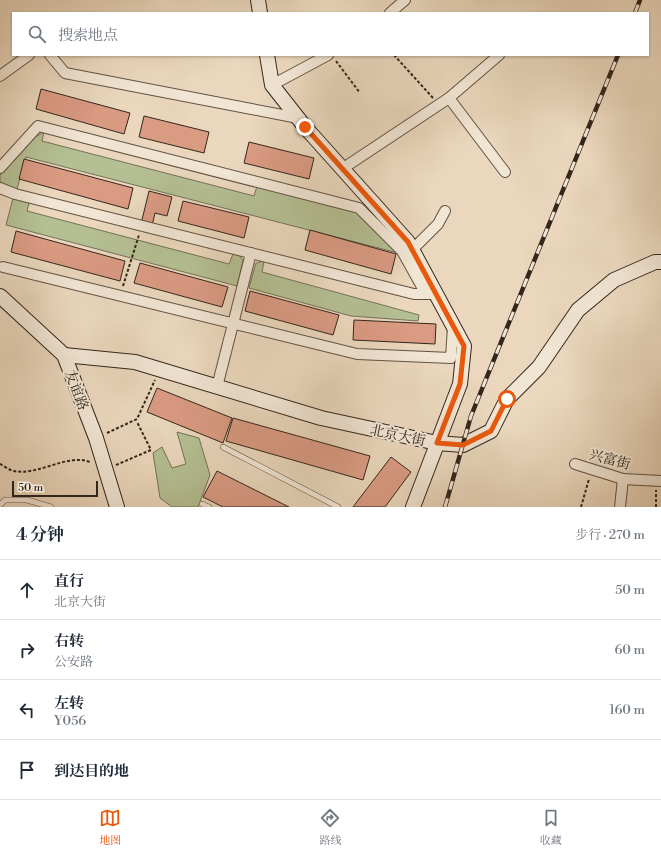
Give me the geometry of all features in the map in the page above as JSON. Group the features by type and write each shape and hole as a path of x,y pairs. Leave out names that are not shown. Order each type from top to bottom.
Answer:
{"street":[{"path":"258,0 260,12"},
{"path":"391,12 405,0"},
{"path":"0,76 28,56"},
{"path":"51,56 65,73 298,118"},
{"path":"267,56 272,85 342,169 408,242 431,294"},
{"path":"342,169 449,98 498,56"},
{"path":"272,85 332,58"},
{"path":"449,98 505,172"},
{"path":"0,168 38,126 359,208 402,251 453,326 464,346 460,384 413,507"},
{"path":"0,188 15,194 414,294 431,294"},
{"path":"412,250 438,224 445,210"},
{"path":"217,387 232,324 252,253"},
{"name":"北京大街","path":"64,356 135,362 321,418 437,443 463,445 491,431 507,399 539,367 578,310 614,280 656,262 661,262"},
{"path":"3,267 357,354 451,358 453,326"},
{"name":"友谊路","path":"0,296 64,356 96,438 117,507"},
{"name":"兴富街","path":"575,464 623,479 658,481"},
{"path":"620,507 623,479"}],"lane":[{"path":"223,447 338,507"},
{"path":"0,505 5,500 27,500 51,507"},
{"path":"202,504 209,507"}],"path":[{"path":"395,56 439,104"},
{"path":"332,58 360,94"},
{"path":"120,296 142,226"},
{"path":"96,438 137,419 156,377"},
{"path":"0,464 12,471 25,472 77,459 88,461 105,469 151,450 137,422"},
{"path":"581,507 592,469"},
{"path":"656,507 658,481"}],"green space":[{"path":"44,132 42,141 254,196 257,186 357,212 398,253 26,157 17,189 0,182 0,175 35,137"},
{"path":"13,198 29,203 27,211 229,264 233,254 240,256 243,261 237,286 6,225"},
{"path":"264,261 262,272 419,315 418,321 351,316 249,288 256,263"},
{"path":"177,432 199,438 210,475 198,507 172,507 160,498 153,453 162,447 172,468 186,464"}],"building":[{"path":"41,89 130,113 124,134 36,109"},
{"path":"144,116 209,132 204,153 139,137"},
{"path":"249,142 314,158 309,179 244,163"},
{"path":"24,159 133,188 128,209 19,179"},
{"path":"149,191 172,197 167,216 155,213 152,226 141,224"},
{"path":"183,201 249,217 244,238 178,221"},
{"path":"310,230 396,254 391,274 305,250"},
{"path":"16,231 125,261 120,281 11,252"},
{"path":"140,263 228,287 222,307 134,283"},
{"path":"250,291 339,315 333,335 245,311"},
{"path":"354,320 436,324 435,344 353,340"},
{"path":"157,388 232,418 223,443 147,412"},
{"path":"233,418 370,456 363,480 226,441"},
{"path":"391,457 411,472 385,507 353,507"},
{"path":"217,471 289,507 223,507 203,497"}],"railway":[{"path":"635,12 640,0"},
{"path":"445,507 471,416 618,56"}],"route":[{"path":"305,127 408,242 464,346 460,384 437,443 463,445 491,431 507,399"}]}
